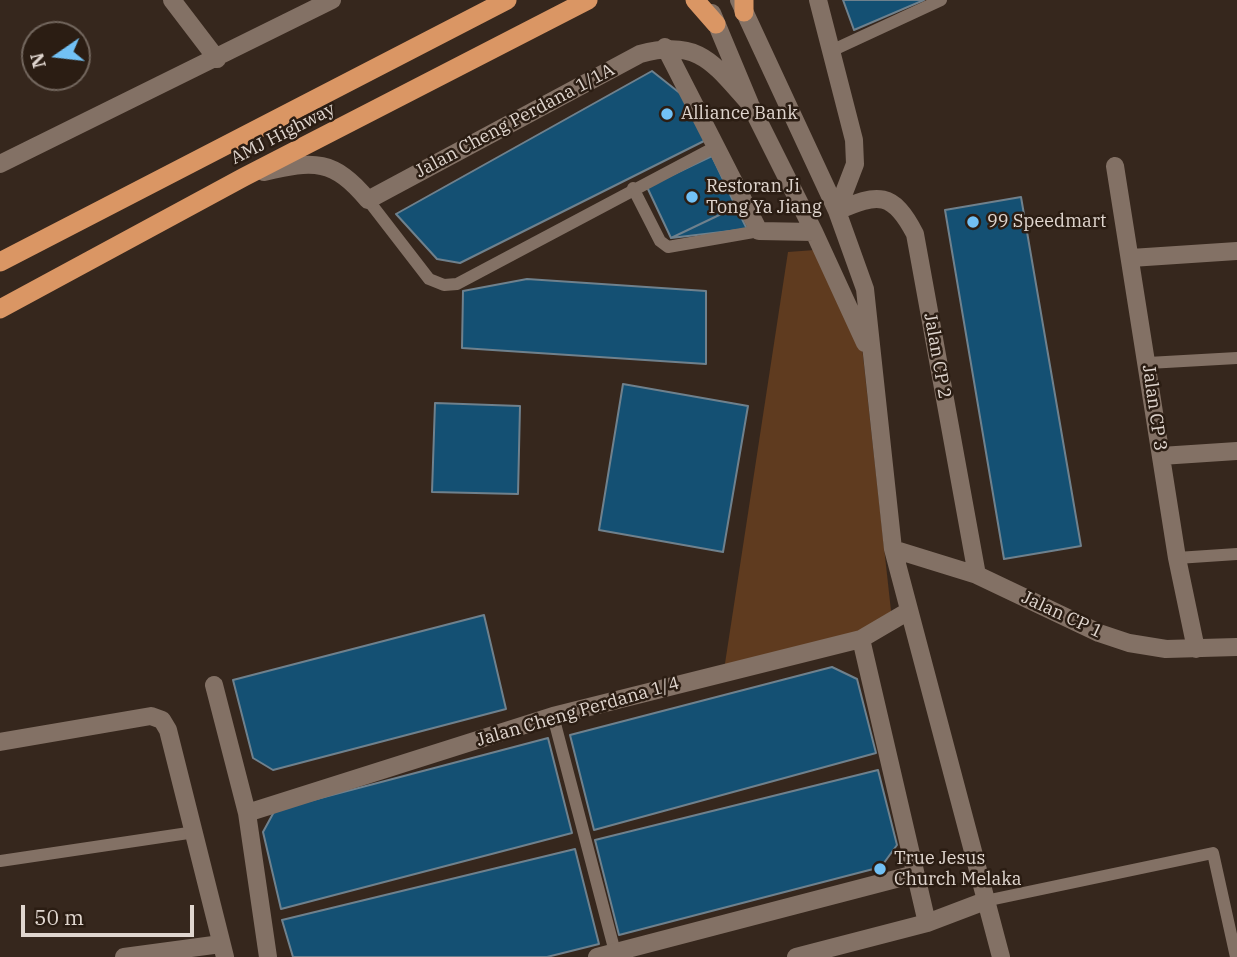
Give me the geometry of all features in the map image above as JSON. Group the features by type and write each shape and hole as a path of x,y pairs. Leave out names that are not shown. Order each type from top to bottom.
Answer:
{"highway":[{"path":"445,31 495,0"},
{"name":"AMJ Highway","path":"0,262 507,0"},
{"name":"AMJ Highway","path":"0,309 244,177 587,0"},
{"path":"695,0 716,24"}],"street":[{"path":"172,0 217,59"},
{"path":"0,164 332,0"},
{"path":"706,0 750,104 814,232 872,359"},
{"path":"818,0 854,140 855,164 837,211"},
{"path":"742,4 837,211 865,289 893,549 907,612 1002,957"},
{"path":"665,47 690,50 714,64 750,104"},
{"path":"665,47 760,231 814,232"},
{"name":"Jalan Cheng Perdana 1/1A","path":"368,200 640,54 665,47"},
{"path":"244,177 296,164 324,164 349,178 368,200"},
{"name":"Jalan CP 3","path":"1115,166 1177,558 1196,649"},
{"name":"Jalan CP 2","path":"837,211 867,198 882,198 896,205 915,234 977,575"},
{"path":"1131,258 1237,251"},
{"path":"1161,456 1237,451"},
{"name":"Jalan CP 1","path":"893,549 977,575 1099,633 1129,643 1196,649 1237,647"},
{"name":"Jalan Cheng Perdana 1/4","path":"247,813 553,716 861,639 907,612"},
{"path":"861,639 927,923"},
{"path":"214,685 247,813 268,957"},
{"path":"0,741 151,716 162,720 168,730 223,951 124,957"},
{"path":"597,957 915,874"},
{"path":"796,957 927,923 985,901"}],"lane":[{"path":"831,51 942,0"},
{"path":"368,200 429,279 444,285 457,284 633,188 717,146"},
{"path":"633,188 660,241 668,247 760,231"},
{"path":"1148,363 1237,358"},
{"path":"1177,558 1237,554"},
{"path":"553,716 615,952"},
{"path":"0,861 195,832"},
{"path":"985,901 1213,853 1236,957"}],"shaded area":[{"path":"815,250 861,338 893,629 724,670 788,252"}],"building":[{"path":"843,0 924,0 854,30"},
{"path":"652,71 681,94 708,139 460,263 437,259 396,214"},
{"name":"Restoran Ji Tong Ya Jiang","path":"712,156 736,207 671,238 647,187"},
{"path":"1021,197 1081,546 1004,559 945,210"},
{"path":"736,207 747,229 671,238"},
{"path":"527,279 706,291 706,364 462,348 463,291"},
{"path":"623,384 748,406 723,552 599,530"},
{"path":"435,403 520,406 518,494 432,492"},
{"path":"484,615 506,709 273,770 253,758 233,680"},
{"path":"832,667 857,679 876,753 594,830 570,735"},
{"path":"548,738 572,833 281,909 263,832 275,810"},
{"path":"878,770 897,845 881,867 619,935 595,840"},
{"path":"575,849 599,944 547,957 293,957 282,920"}],"place":[{"name":"Alliance Bank","path":"667,114"},
{"name":"Restoran Ji Tong Ya Jiang","path":"692,197"},
{"name":"99 Speedmart","path":"973,222"},
{"name":"True Jesus Church Melaka","path":"880,869"}]}
